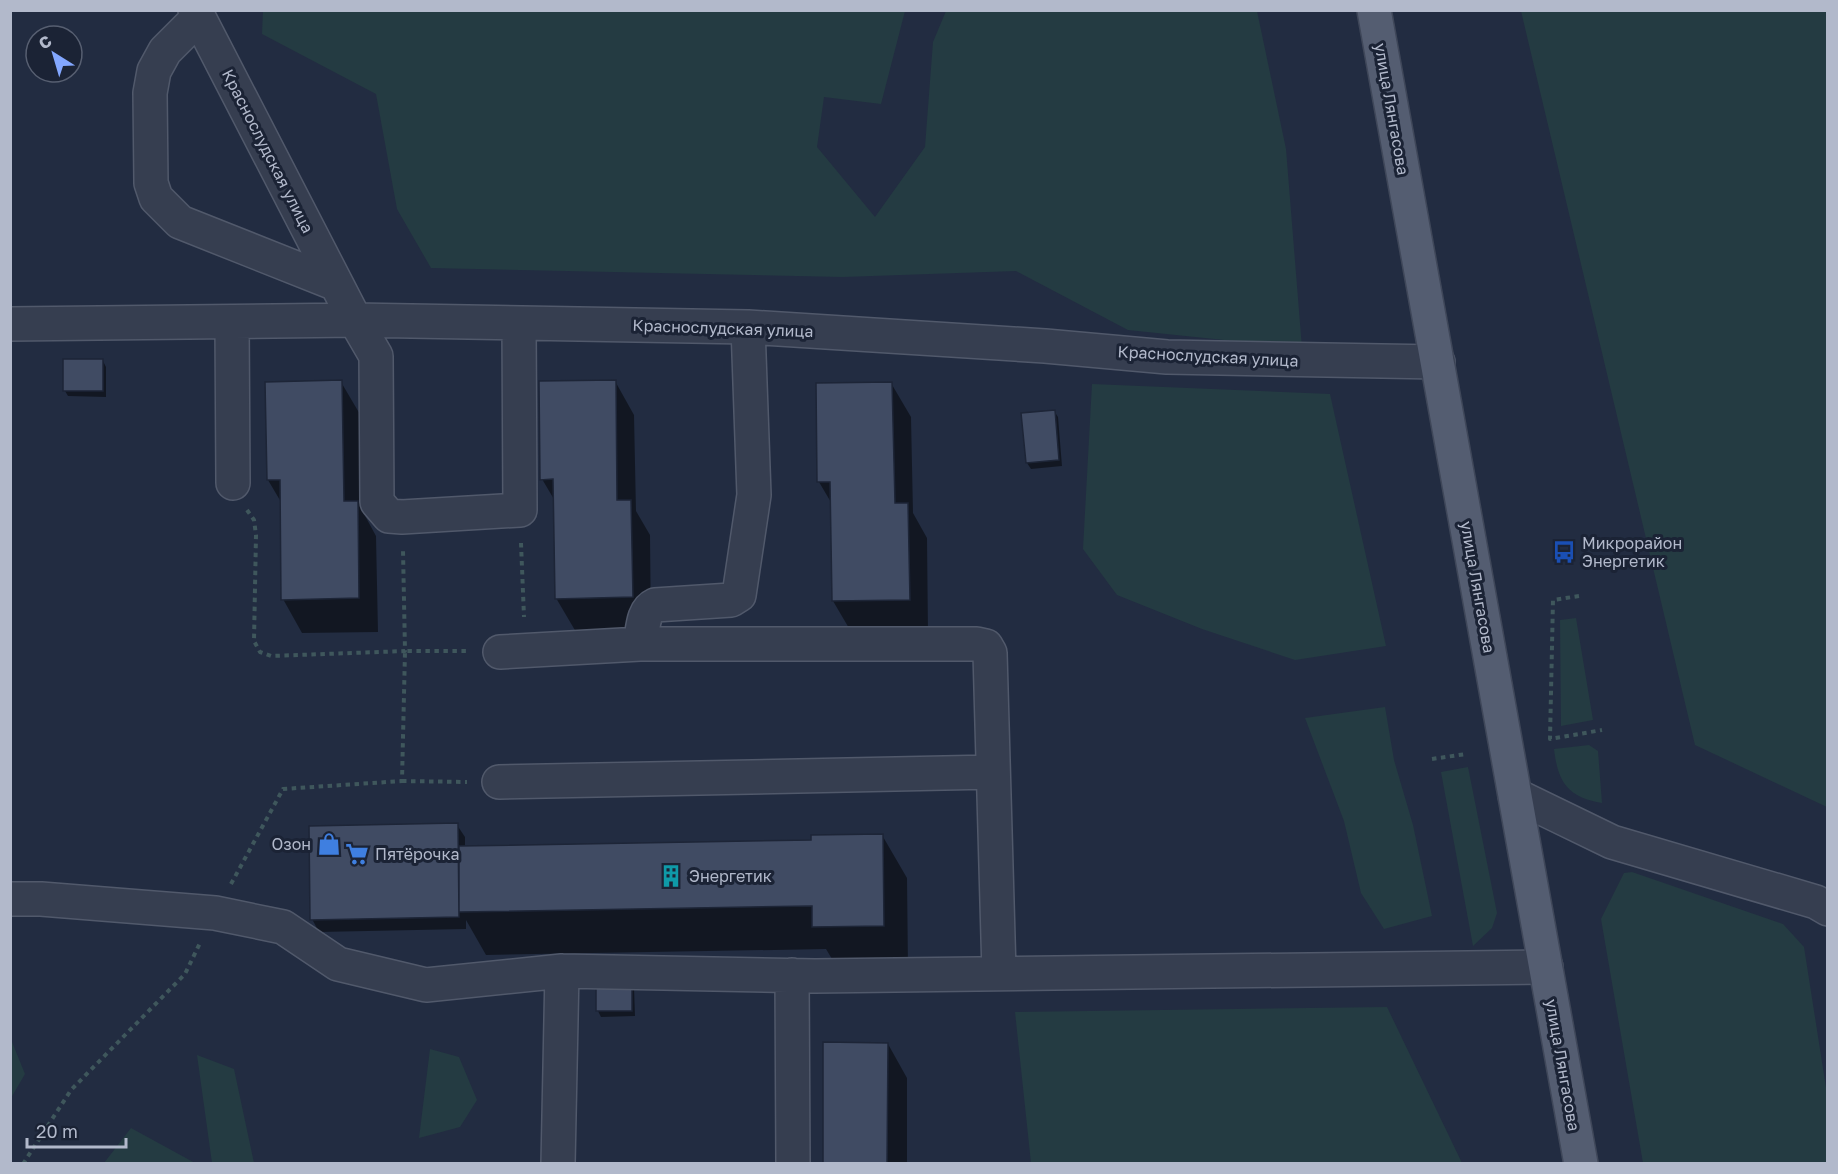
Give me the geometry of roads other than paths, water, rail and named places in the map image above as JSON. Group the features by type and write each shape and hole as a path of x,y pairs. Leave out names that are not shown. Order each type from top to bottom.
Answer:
{"main road":[{"name":"улица Лянгасова","path":"1374,10 1581,1164"}],"street":[{"name":"Краснослудская улица","path":"197,14 355,320 748,327 1033,345 1167,357 1438,362"},
{"path":"197,14 165,51 154,71 150,93 151,172 156,198 180,222 336,284"},
{"path":"10,324 355,320 376,356 377,502 389,516 402,517 520,510 519,323"},
{"path":"232,322 233,483"},
{"path":"640,644 646,614 649,608 655,605 731,600 739,595 754,495 748,327"},
{"path":"512,651 640,644 977,644 986,646 990,653 999,973"},
{"path":"499,782 993,772"},
{"path":"1515,795 1612,842 1816,902 1827,909"},
{"path":"10,899 41,899 214,913 283,927 338,964 426,986 562,971 792,975 1546,967"},
{"path":"558,1164 562,971"},
{"path":"792,975 793,1164"}],"place":[{"name":"Микрорайон Энергетик","path":"1564,552"},
{"name":"Озон","path":"329,844"},
{"name":"Пятёрочка","path":"357,854"},
{"name":"Энергетик","path":"671,876"}]}
